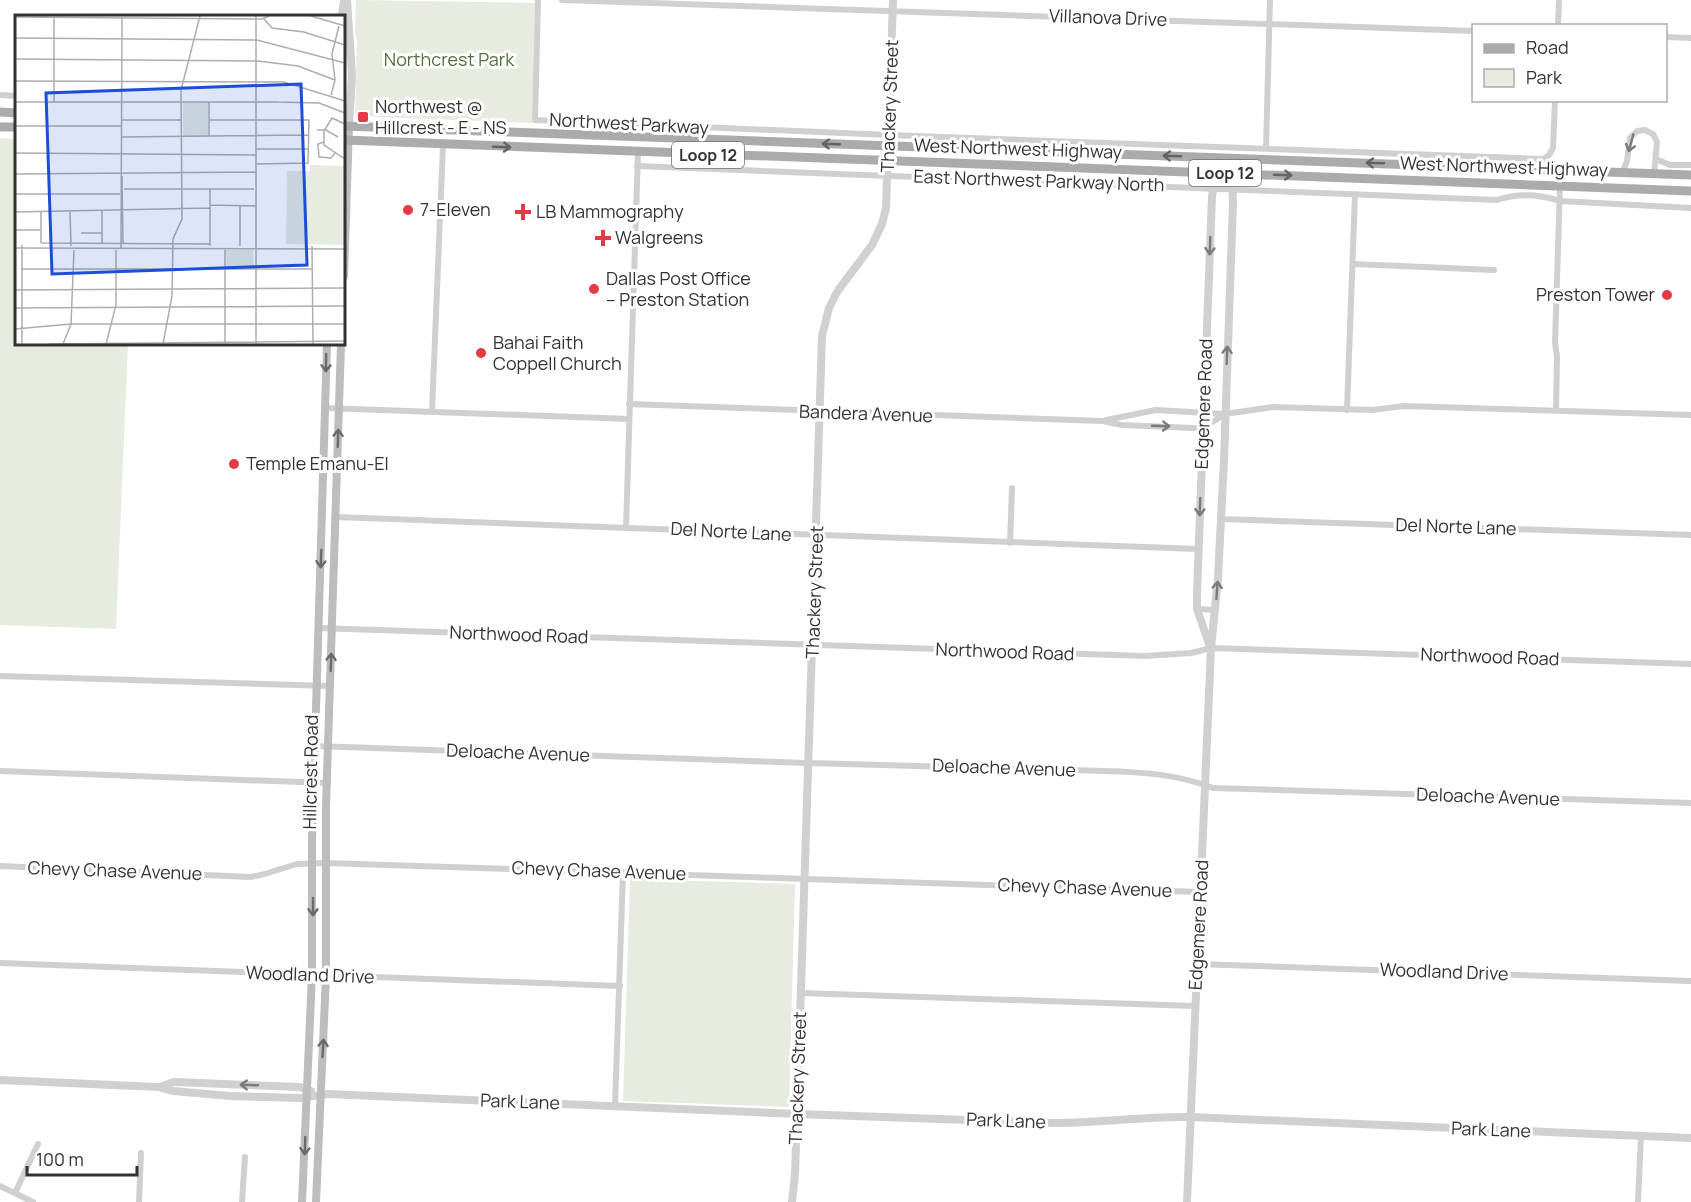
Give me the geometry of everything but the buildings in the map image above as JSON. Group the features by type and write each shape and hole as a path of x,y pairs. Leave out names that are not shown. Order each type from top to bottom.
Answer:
{"main road":[{"path":"0,112 15,113"},
{"name":"West Northwest Highway","path":"346,126 1691,175"},
{"path":"345,194 346,126"},
{"path":"0,127 15,128"},
{"path":"638,152 639,136"},
{"name":"West Northwest Highway","path":"346,140 1691,190"},
{"path":"1561,186 1577,180 1647,183 1652,180 1654,174"},
{"name":"Hillcrest Road","path":"302,1202 312,975 313,783 327,345"},
{"name":"Hillcrest Road","path":"316,1202 326,976 327,783 341,345"},
{"path":"322,512 336,513"}],"street":[{"path":"342,15 346,0"},
{"path":"346,0 352,75 346,126"},
{"name":"Northwest Parkway","path":"538,0 535,120 1543,159 1550,155 1552,148 1555,102"},
{"name":"Villanova Drive","path":"562,0 1472,30"},
{"name":"Thackery Street","path":"792,1202 797,1114 822,336 829,308 837,292 877,236 886,208 893,0"},
{"path":"1266,148 1270,0"},
{"path":"1558,24 1559,0"},
{"path":"1667,37 1691,38"},
{"path":"0,95 15,96"},
{"path":"1622,172 1627,161 1629,142 1636,131 1646,130 1653,134 1657,142 1654,174"},
{"path":"432,411 443,145"},
{"path":"626,527 638,152"},
{"name":"Edgemere Road","path":"1211,648 1197,609 1213,188 1219,158"},
{"name":"Edgemere Road","path":"1187,1202 1211,648 1216,610 1221,519 1233,188 1231,158"},
{"path":"1656,159 1670,165 1691,165"},
{"name":"East Northwest Parkway North","path":"638,166 1497,200 1513,195 1534,195 1560,201 1691,208"},
{"path":"1556,410 1557,356 1555,343 1561,186"},
{"path":"1347,410 1355,194"},
{"path":"1353,264 1494,270"},
{"name":"Bandera Avenue","path":"629,404 1103,421 1122,425 1203,428 1225,414"},
{"name":"Bandera Avenue","path":"1103,421 1156,410 1225,414 1273,407 1372,410 1404,406 1691,415"},
{"path":"326,408 629,419"},
{"path":"1010,543 1011,488"},
{"name":"Del Norte Lane","path":"336,513 817,536 1198,549"},
{"name":"Del Norte Lane","path":"1221,519 1691,535"},
{"path":"1197,609 1216,610"},
{"name":"Northwood Road","path":"318,628 1145,656 1191,653 1211,648 1691,664"},
{"path":"0,676 330,686"},
{"name":"Deloache Avenue","path":"315,746 1153,773 1177,777 1213,788 1691,803"},
{"path":"0,771 327,783"},
{"name":"Chevy Chase Avenue","path":"0,867 250,877 261,876 297,864 326,863 1200,892"},
{"path":"615,1106 623,872"},
{"name":"Woodland Drive","path":"0,963 620,986"},
{"name":"Woodland Drive","path":"1197,964 1691,981"},
{"path":"801,993 1195,1006"},
{"name":"Park Lane","path":"0,1080 158,1087 173,1091 230,1096 307,1093 1055,1123 1190,1117 1691,1138"},
{"path":"1638,1202 1641,1136"},
{"path":"15,1193 38,1144"},
{"path":"139,1202 141,1153"},
{"path":"242,1202 245,1157"},
{"path":"0,1186 33,1202"}],"green space":[{"name":"Northcrest Park","path":"356,0 535,3 532,123 355,116"},
{"path":"0,138 15,139 15,345 128,345 116,629 0,625"},
{"path":"630,879 795,884 789,1107 623,1101"}],"place":[{"name":"Northwest @ Hillcrest - E - NS","path":"363,117"},
{"name":"7-Eleven","path":"408,210"},
{"name":"LB Mammography","path":"523,212"},
{"name":"Walgreens","path":"603,238"},
{"name":"Dallas Post Office – Preston Station","path":"594,289"},
{"name":"Preston Tower","path":"1667,295"},
{"name":"Bahai Faith Coppell Church","path":"481,353"},
{"name":"Temple Emanu-El","path":"234,464"}]}
